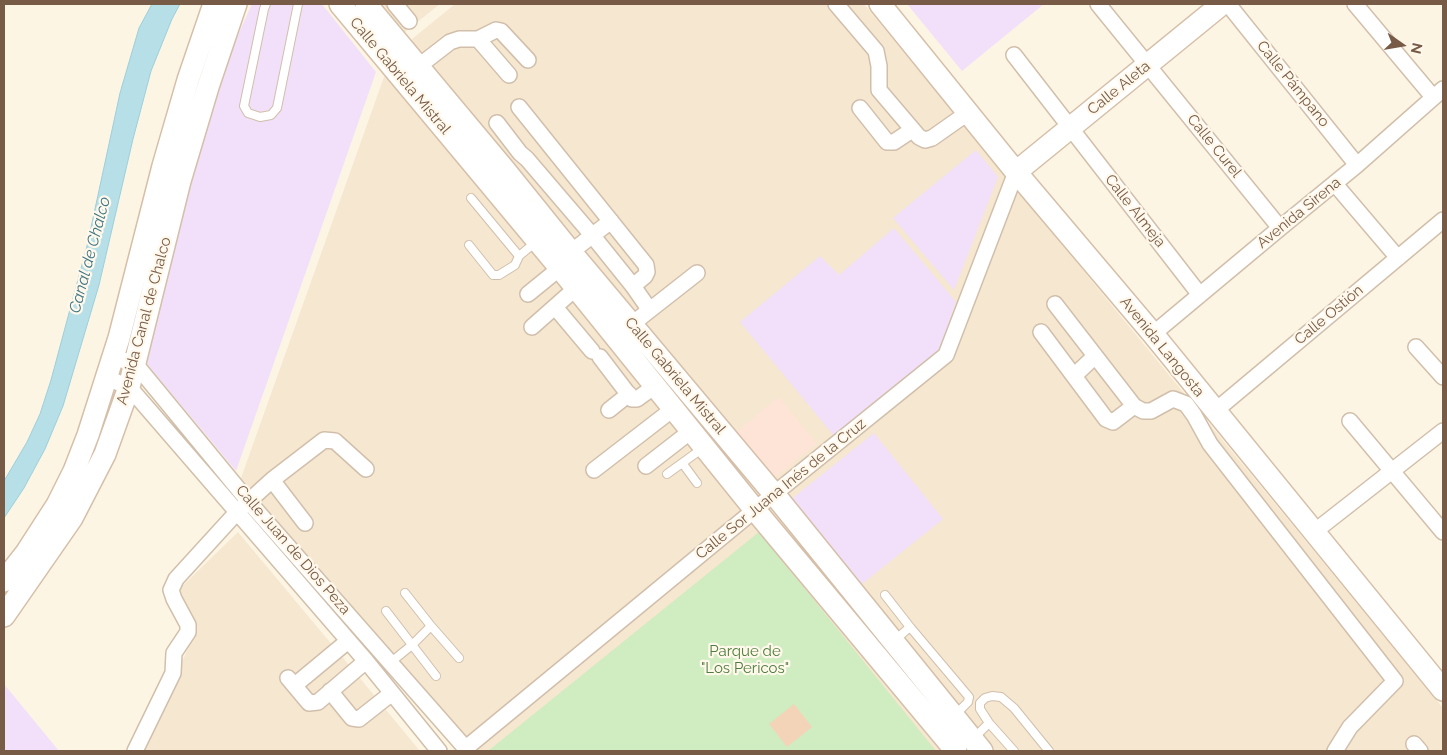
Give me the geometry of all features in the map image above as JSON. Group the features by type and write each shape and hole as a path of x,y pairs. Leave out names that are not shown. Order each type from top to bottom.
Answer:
{"street":[{"name":"Avenida Canal de Chalco","path":"4,581 26,553 56,505 88,435 114,357 163,166 188,80 214,4"},
{"name":"Avenida Canal de Chalco","path":"4,616 72,518 105,454 129,387 180,181 208,87 236,4"},
{"name":"Calle Gabriela Mistral","path":"340,4 496,176 565,260 632,324 774,494 893,641 946,723"},
{"name":"Calle Gabriela Mistral","path":"366,4 418,66 496,176 536,241 565,260 576,288 755,510 946,723 970,747"},
{"path":"395,4 409,21"},
{"path":"836,4 876,50 879,66 879,90 919,137 925,140 932,138 969,112"},
{"name":"Avenida Langosta","path":"880,4 1016,172 1153,334 1314,532 1440,682"},
{"name":"Calle Curel","path":"1098,4 1280,228"},
{"name":"Calle Aleta","path":"1016,172 1222,4"},
{"name":"Calle Pámpano","path":"1228,4 1358,165"},
{"path":"1355,4 1438,93"},
{"path":"418,66 450,42 459,39 478,40 496,30 501,31 528,60"},
{"path":"478,40 509,75"},
{"name":"Calle Almeja","path":"1014,55 1200,295"},
{"name":"Avenida Sirena","path":"1153,334 1358,165 1438,93"},
{"path":"519,107 646,266 647,272 645,276 633,286"},
{"path":"860,108 887,142 894,142 912,130"},
{"path":"497,123 592,235 649,309"},
{"path":"496,176 546,142"},
{"name":"Calle Sor Juana Inés de la Cruz","path":"467,750 774,494 946,355 1016,172"},
{"path":"1334,184 1398,258"},
{"name":"Calle Ostión","path":"1215,410 1443,220"},
{"path":"528,294 592,235 611,221"},
{"path":"632,324 697,273"},
{"path":"532,327 576,288"},
{"path":"1055,304 1134,406 1143,412 1151,411 1173,399 1186,404 1210,444 1395,682 1350,727 1335,751"},
{"path":"554,306 632,398 637,399 655,386"},
{"path":"1041,332 1106,419 1113,422 1134,406"},
{"path":"1416,346 1443,378"},
{"path":"1074,376 1095,356"},
{"path":"114,357 134,364"},
{"name":"Calle Juan de Dios Peza","path":"134,364 348,641 439,751"},
{"name":"Calle Juan de Dios Peza","path":"108,378 129,387 244,506 391,662 467,750"},
{"path":"609,410 629,394"},
{"path":"594,470 673,408"},
{"path":"1350,421 1443,532"},
{"path":"1314,532 1443,431"},
{"path":"646,466 698,439"},
{"path":"135,751 172,673 174,653 188,632 188,625 174,599 172,590 176,580 244,506 272,480 324,440 335,441 366,469"},
{"path":"272,480 305,524"},
{"path":"348,641 291,682 309,703 318,702 366,662"},
{"path":"330,691 352,718 360,719 392,692"}],"lane":[{"path":"266,4 244,106 248,113 260,117 271,116 277,108 298,4"},
{"path":"471,198 519,256"},
{"path":"469,245 493,275 499,275 515,265 519,256 536,241"},
{"path":"667,474 683,464 698,439"},
{"path":"683,464 697,483"},
{"path":"405,593 460,658"},
{"path":"885,595 969,697 968,702 946,723"},
{"path":"386,611 436,676"},
{"path":"391,662 431,626"},
{"path":"893,641 910,627"},
{"path":"1014,751 989,723 980,709 980,703 985,698 992,696 1001,697 1014,708 1049,751"},
{"path":"970,747 989,723"}],"shaded area":[{"path":"252,4 322,4 376,72 236,471 142,358 214,87"},
{"path":"380,4 440,4 405,32"},
{"path":"455,4 864,4 1443,708 1443,751 466,751 241,478 384,77 412,39"},
{"path":"907,4 1044,4 962,71"},
{"path":"976,150 998,177 954,290 893,218"},
{"path":"894,228 956,302 939,351 835,437 740,322 820,256 839,275"},
{"path":"779,397 817,444 770,481 733,435"},
{"path":"874,433 943,519 857,588 789,501"},
{"path":"238,532 420,751 144,751 191,641 176,592"},
{"path":"4,684 59,751 4,751"}],"green space":[{"name":"Parque de \"Los Pericos\"","path":"759,532 936,751 488,751"}],"water":[{"name":"Canal de Chalco","path":"152,4 180,4 151,71 99,285 63,406 45,449 24,488 4,518 4,481 27,442 40,414 51,380 87,246 120,93 139,28"}],"building":[{"path":"794,704 812,727 787,747 769,724"}]}
